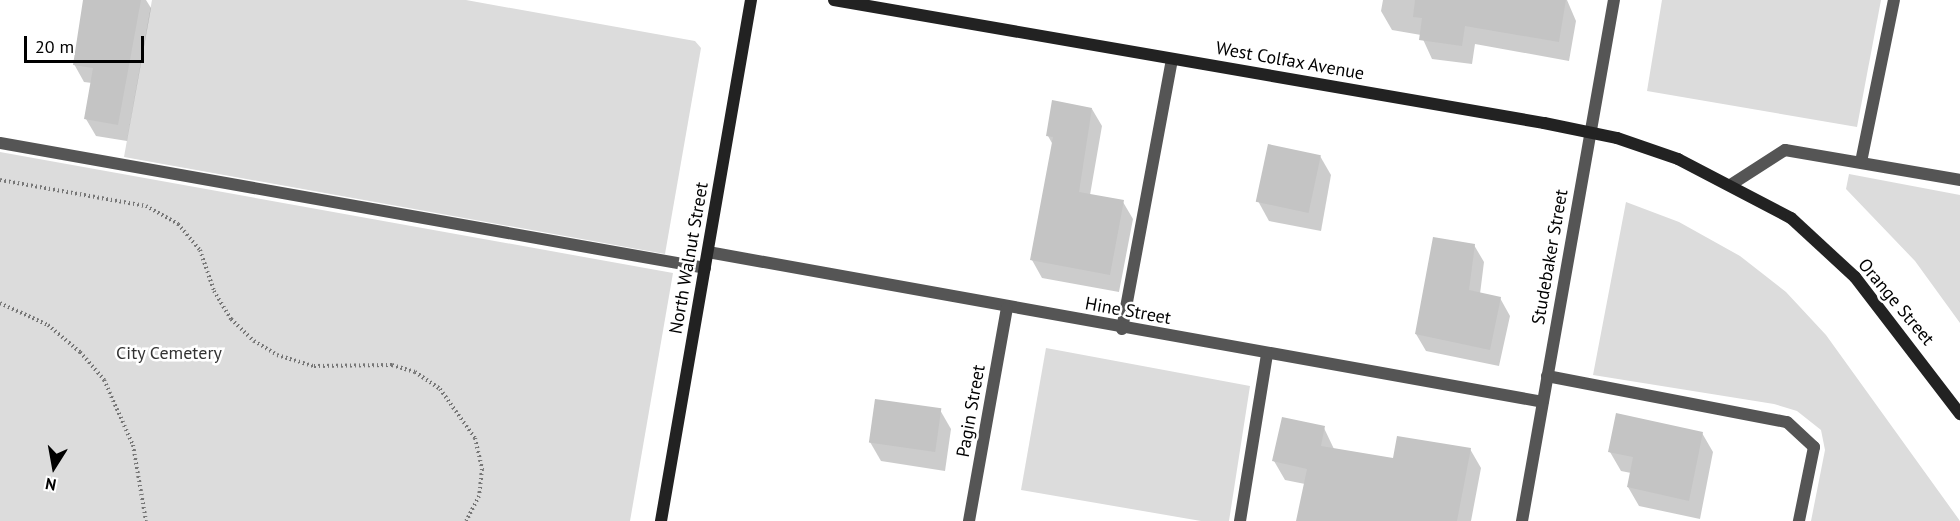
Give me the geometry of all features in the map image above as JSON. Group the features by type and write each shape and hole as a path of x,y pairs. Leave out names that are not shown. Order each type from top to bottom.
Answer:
{"street":[{"name":"North Walnut Street","path":"661,521 751,0"},
{"name":"West Colfax Avenue","path":"834,0 1590,132 1678,159 1732,184"},
{"name":"Studebaker Street","path":"1522,521 1614,0"},
{"path":"1861,162 1894,0"},
{"path":"1122,329 1172,60"},
{"path":"0,143 705,268"},
{"path":"1732,184 1785,150 1960,180"},
{"name":"Orange Street","path":"1732,184 1791,218 1855,277 1960,414"},
{"name":"Hine Street","path":"708,252 1122,329 1543,402"},
{"name":"Pagin Street","path":"969,521 1007,308"},
{"path":"1240,521 1267,354"},
{"path":"1548,376 1787,422 1814,447 1798,521"}],"path":[{"path":"0,180 146,206 178,224 200,250 214,291 231,319 254,341 277,355 314,366 392,365 415,372 440,390 475,438 482,469 479,496 466,521"},
{"path":"0,303 48,325 104,380 133,445 146,521"}],"green space":[{"path":"152,0 466,0 695,41 701,48 665,254 124,157"},
{"path":"1662,0 1881,0 1857,127 1647,91"},
{"name":"City Cemetery","path":"0,152 673,273 630,521 0,521"},
{"path":"1849,174 1960,195 1960,323 1915,261 1846,189"},
{"path":"1626,202 1679,222 1740,256 1786,292 1826,335 1960,521 1811,521 1825,450 1821,430 1797,411 1774,404 1593,375"},
{"path":"1046,348 1250,386 1229,521 1201,521 1021,490"}],"building":[{"path":"83,0 141,0 118,125 84,119 93,68 73,65"},
{"path":"1415,0 1566,0 1559,42 1465,26 1462,46 1419,40 1422,18 1413,17"},
{"path":"1052,100 1092,108 1079,192 1124,200 1110,275 1030,260 1053,137 1046,136"},
{"path":"1268,144 1321,155 1309,213 1256,202"},
{"path":"1433,237 1475,244 1469,290 1501,297 1490,350 1415,334"},
{"path":"875,399 941,408 935,452 869,443"},
{"path":"1616,413 1703,432 1689,501 1627,487 1633,457 1608,452"},
{"path":"1282,417 1325,426 1321,446 1393,458 1397,436 1471,448 1457,521 1296,521 1307,469 1272,461"}]}
